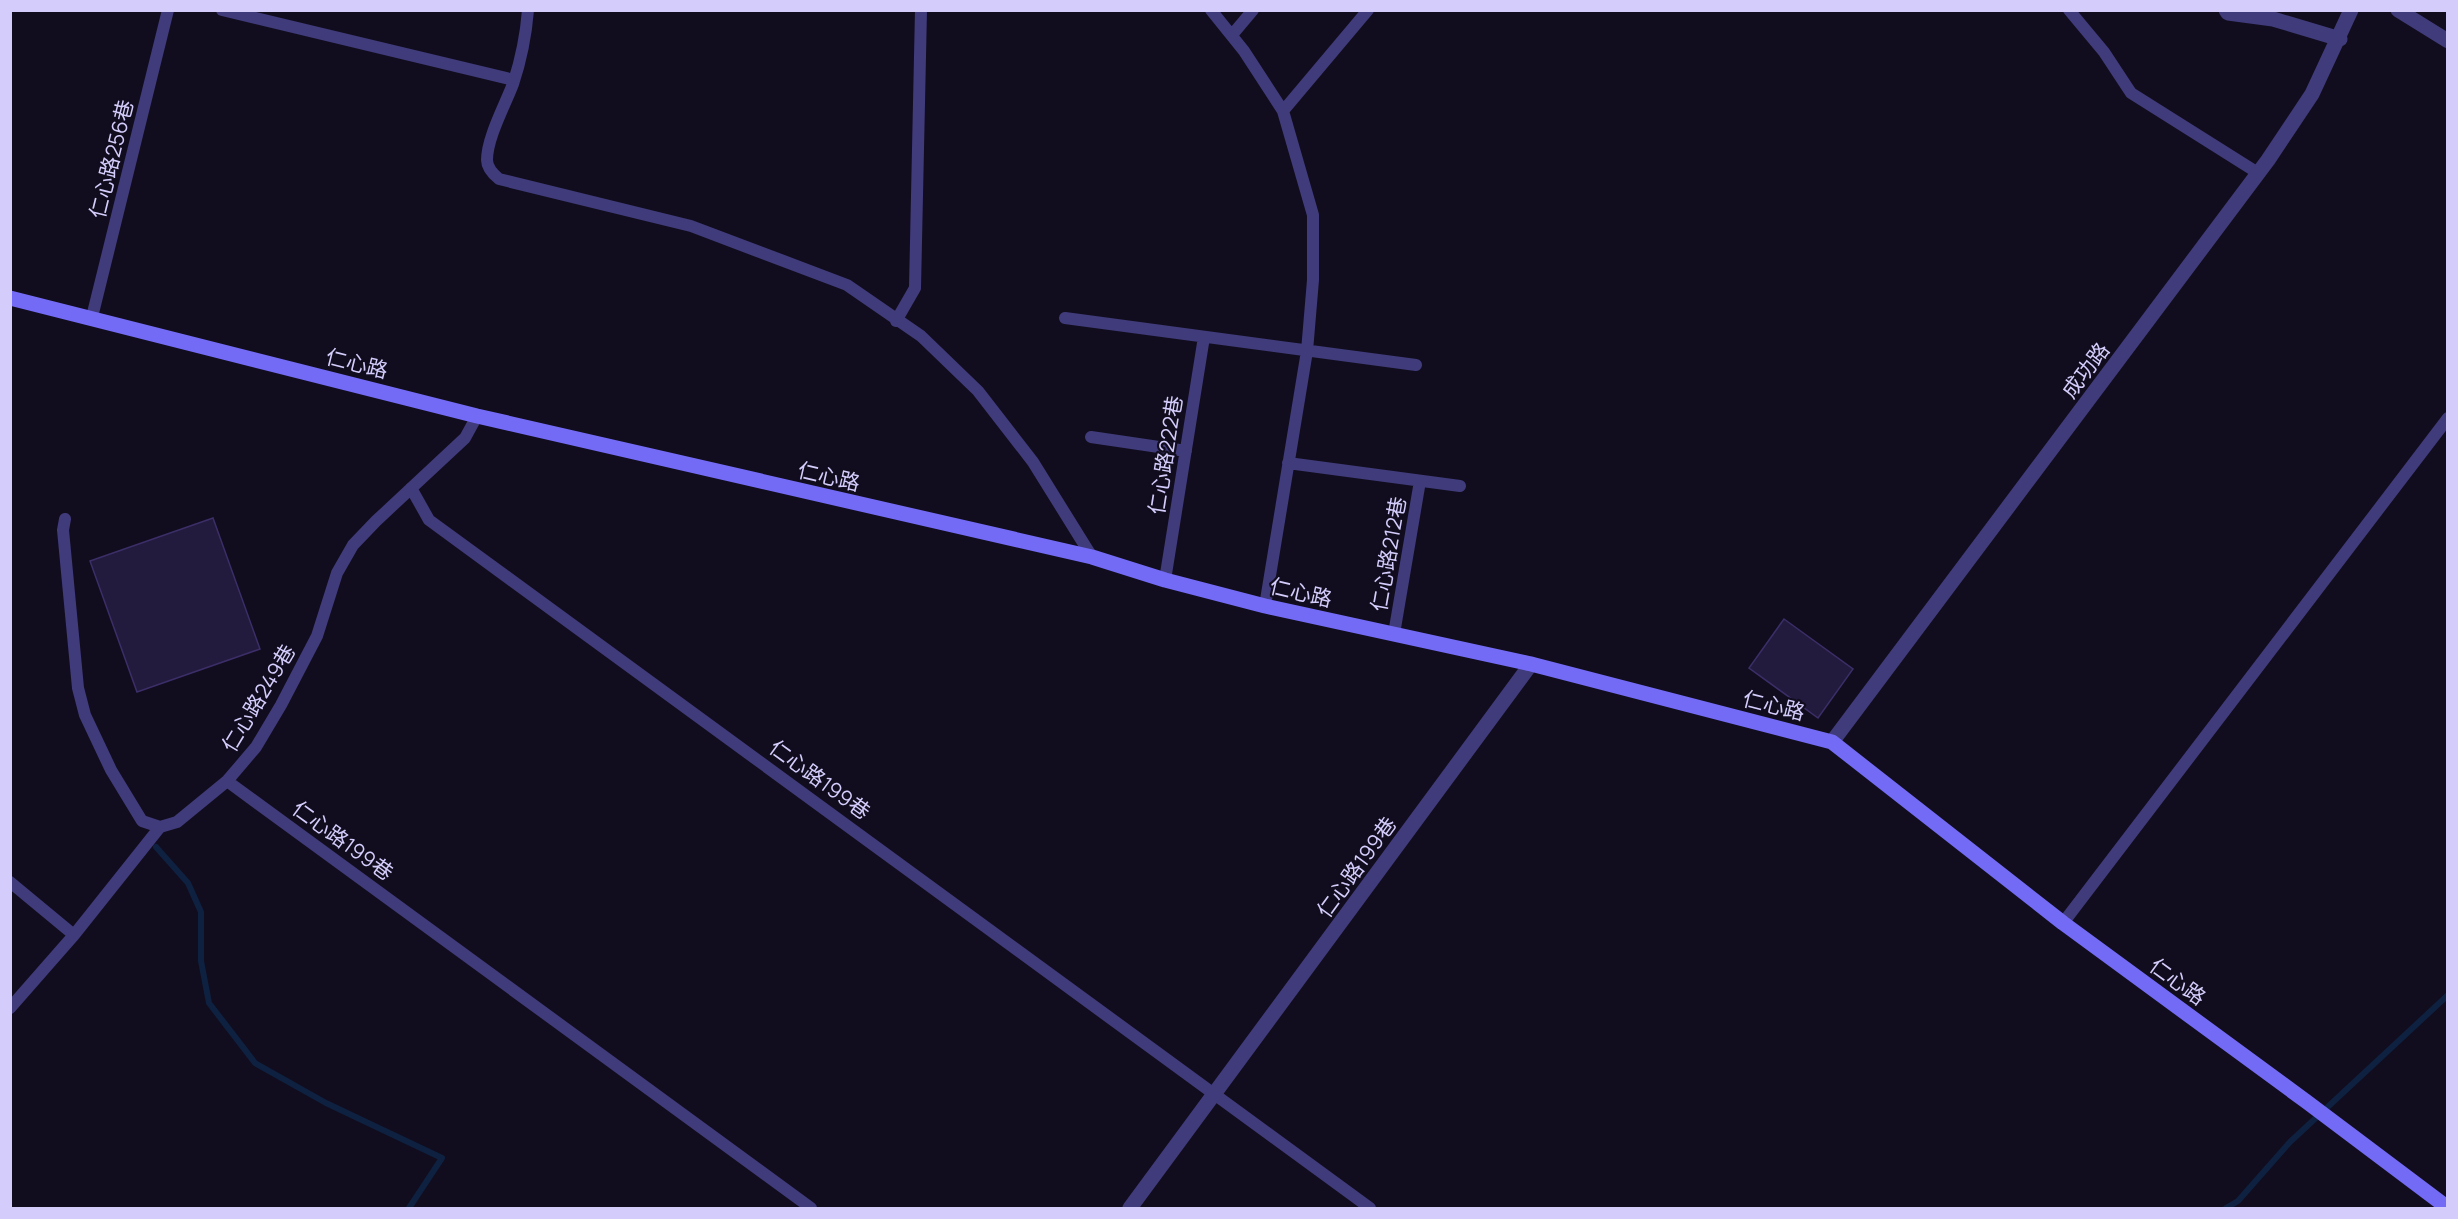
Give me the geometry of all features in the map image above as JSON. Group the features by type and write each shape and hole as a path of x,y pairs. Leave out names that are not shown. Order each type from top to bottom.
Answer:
{"street":[{"path":"2226,10 2228,13 2273,20 2340,39"},
{"name":"成功路","path":"1832,742 2258,173 2312,94 2340,39 2351,10"},
{"path":"2398,10 2448,41"},
{"name":"仁心路","path":"10,298 477,416 1092,557 1165,580 1265,606 1531,664 1832,742 2062,923 2448,1208"},
{"name":"仁心路199巷","path":"1130,1209 1531,664"}],"lane":[{"name":"仁心路256巷","path":"92,317 168,10"},
{"path":"222,10 514,80"},
{"path":"528,10 525,36 514,80 491,141 486,161 490,171 499,179 691,226 847,285 896,321 921,336 978,391 1032,462 1092,557"},
{"path":"896,321 915,288 921,10"},
{"path":"1211,10 1244,51 1283,111 1313,214 1313,280 1307,351 1265,606"},
{"path":"1232,35 1253,10"},
{"path":"1283,111 1368,10"},
{"path":"2069,10 2104,52 2131,93 2258,173"},
{"path":"1065,318 1416,364"},
{"name":"仁心路222巷","path":"1165,580 1204,337"},
{"name":"仁心路249巷","path":"160,827 177,822 227,781 256,747 317,636 337,573 353,545 465,438 477,416"},
{"path":"2062,923 2448,418"},
{"path":"1091,437 1186,451"},
{"name":"仁心路212巷","path":"1288,463 1460,486"},
{"name":"仁心路212巷","path":"1394,634 1420,481"},
{"name":"仁心路199巷","path":"411,488 429,520 1370,1209"},
{"path":"10,1008 74,935 160,827 142,820 130,805 85,715 78,688 63,530 65,519"},
{"name":"仁心路199巷","path":"227,781 811,1209"},
{"path":"10,882 74,935"}],"building":[{"path":"213,518 260,649 137,692 90,561"},
{"path":"1784,619 1853,669 1818,718 1749,668"}],"waterway":[{"path":"156,847 188,883 201,912 201,961 209,1003 255,1063 326,1103 442,1158 409,1208"},
{"path":"2226,1208 2238,1201 2290,1142 2448,995"}]}
